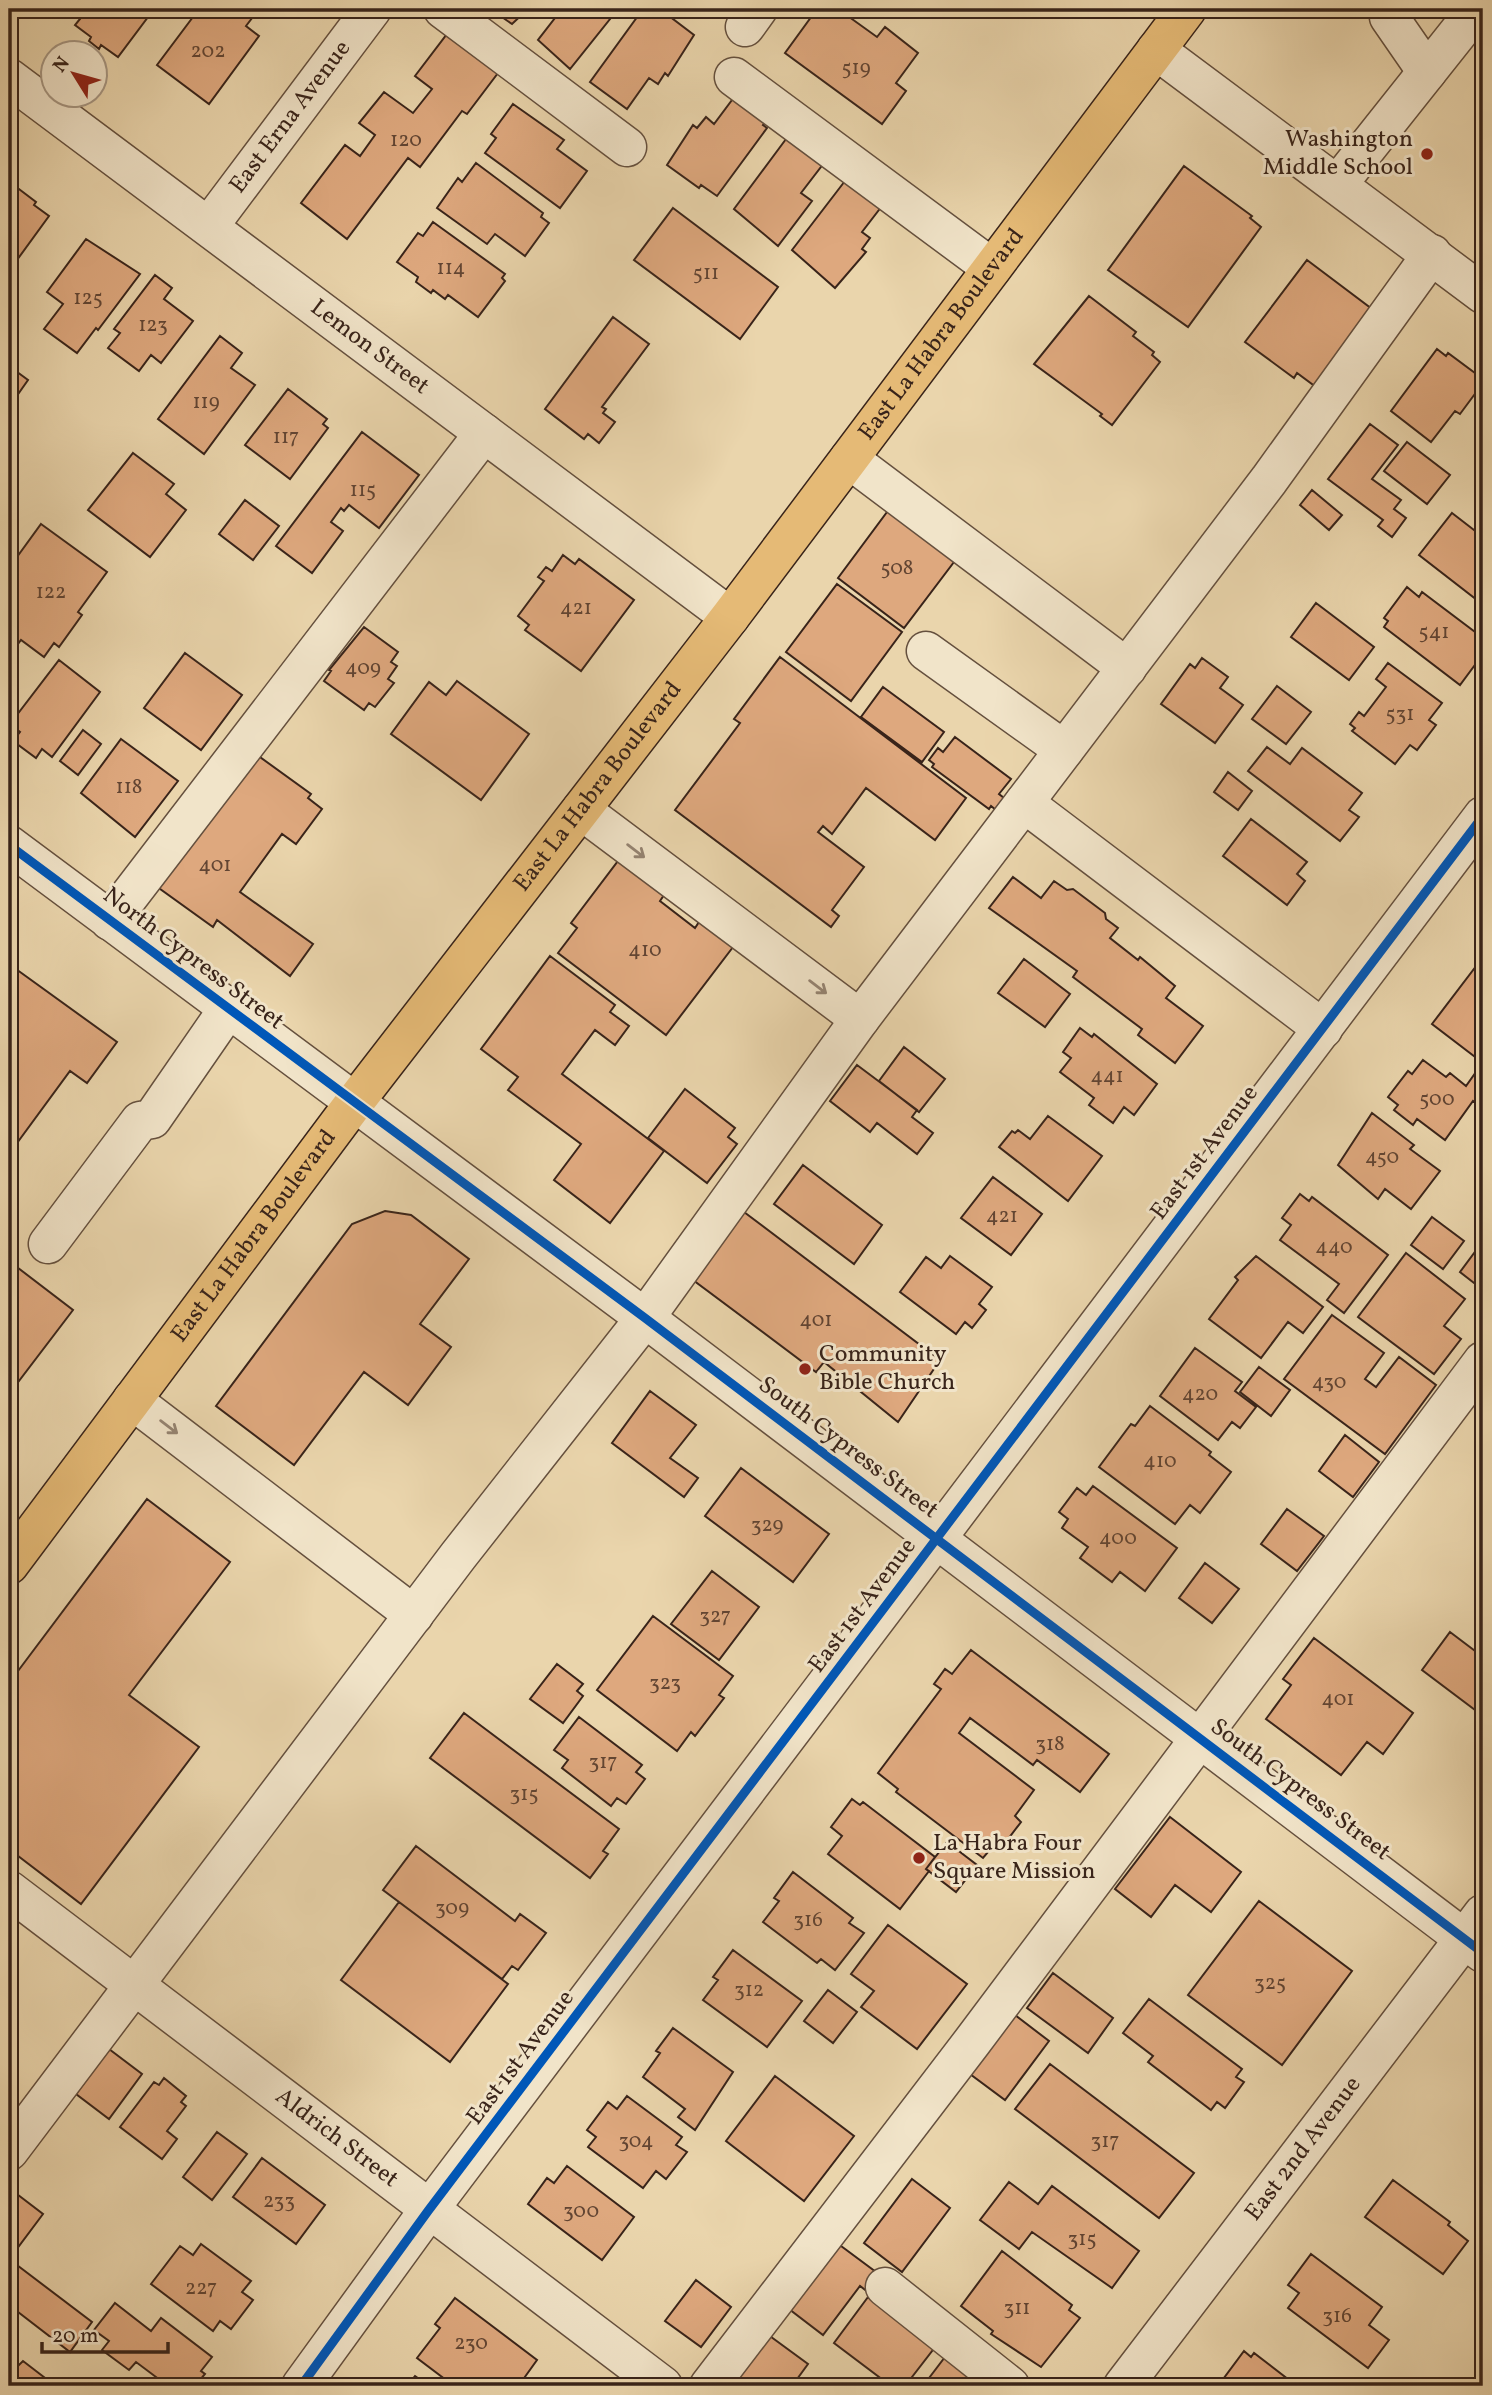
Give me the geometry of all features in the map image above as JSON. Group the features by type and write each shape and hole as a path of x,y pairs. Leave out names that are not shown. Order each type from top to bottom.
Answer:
{"main road":[{"name":"East La Habra Boulevard","path":"9,1565 354,1103 730,617 1187,9"}],"street":[{"name":"East Erna Avenue","path":"209,226 372,9"},
{"path":"443,9 627,147"},
{"path":"1389,9 1389,17 1427,72"},
{"path":"1338,184 1477,9"},
{"path":"1156,50 1483,294"},
{"path":"734,77 992,268"},
{"name":"Lemon Street","path":"9,78 730,617"},
{"path":"9,2151 414,1615 645,1318 860,1019 1261,491 1432,254"},
{"path":"110,921 484,433"},
{"path":"849,458 1127,668"},
{"path":"926,651 1064,750"},
{"path":"1024,803 1323,1029"},
{"path":"581,810 860,1019"},
{"name":"East 1st Avenue","path":"301,2386 428,2211 1483,816"},
{"name":"North Cypress Street","path":"9,845 354,1103"},
{"path":"48,1244 140,1121 152,1119 220,1003"},
{"name":"South Cypress Street","path":"354,1103 645,1318 1201,1739 1477,1935"},
{"path":"709,2386 1201,1739 1483,1361"},
{"path":"132,1400 414,1615"},
{"name":"Aldrich Street","path":"9,1890 137,1985 428,2211 663,2386"},
{"name":"East 2nd Avenue","path":"1123,2386 1477,1935"},
{"path":"885,2287 1010,2386"}],"building":[{"path":"88,9 154,9 118,57 108,50 108,38 90,38 75,25"},
{"path":"199,9 259,9 246,26 259,36 209,104 157,65"},
{"path":"496,9 528,9 512,24 496,13"},
{"path":"562,9 618,9 570,69 538,40"},
{"path":"643,9 652,9 662,17 665,13 694,35 668,76 665,73 658,84 649,78 627,109 590,82"},
{"path":"817,9 838,9 877,37 885,27 918,53 896,83 906,91 882,124 785,53"},
{"path":"447,34 498,73 467,114 462,111 420,167 408,158 347,239 301,203 345,145 360,156 375,135 359,123 384,92 413,113 432,89 415,76"},
{"path":"738,92 768,119 763,125 767,128 717,196 701,185 699,188 667,165 693,125 697,128 706,117 714,124"},
{"path":"513,104 564,140 557,149 587,171 560,208 485,153 496,138 491,134"},
{"path":"789,135 827,159 801,193 812,201 778,246 734,209"},
{"path":"476,163 543,213 541,217 549,223 525,256 495,234 487,244 437,208 458,178 462,182"},
{"path":"1184,166 1252,216 1250,218 1261,227 1188,327 1108,270"},
{"path":"848,177 885,202 862,232 870,238 862,249 866,252 835,288 792,250"},
{"path":"11,183 49,216 9,271 9,187"},
{"path":"673,208 778,287 740,339 634,260"},
{"path":"433,222 505,274 502,278 505,281 478,317 448,295 445,299 433,290 431,293 416,282 418,277 397,262 418,233 423,236"},
{"path":"86,239 140,274 77,353 44,329 63,304 47,292"},
{"path":"1307,260 1372,309 1316,387 1297,373 1294,378 1245,342"},
{"path":"155,275 172,288 164,299 193,321 161,363 151,355 139,371 108,348 120,333 114,329"},
{"path":"1089,296 1136,332 1133,336 1154,352 1152,355 1160,362 1112,425 1100,416 1102,414 1034,364"},
{"path":"613,317 649,344 602,407 606,409 603,413 615,422 599,443 588,434 584,439 545,409"},
{"path":"220,336 242,353 231,368 255,385 204,454 158,419"},
{"path":"1437,349 1446,356 1448,353 1483,379 1483,383 1460,414 1455,411 1431,442 1391,411"},
{"path":"9,366 28,380 9,407"},
{"path":"288,389 327,419 323,424 328,428 290,479 245,445"},
{"path":"1370,424 1398,445 1372,479 1401,500 1394,509 1406,518 1392,537 1378,526 1383,520 1328,479"},
{"path":"362,432 419,475 379,528 349,505 344,511 341,508 331,522 343,531 312,573 276,546"},
{"path":"1407,442 1450,475 1427,504 1384,471"},
{"path":"133,453 174,484 166,494 186,510 150,557 88,510"},
{"path":"1312,490 1342,515 1329,530 1300,505"},
{"path":"245,500 279,526 253,560 219,534"},
{"path":"890,508 957,558 904,628 838,578"},
{"path":"1452,513 1483,537 1483,591 1477,600 1419,555"},
{"path":"41,524 107,572 78,612 82,615 59,647 54,643 44,657 21,640 9,656 9,568"},
{"path":"563,555 575,564 579,559 634,600 581,671 525,630 529,625 518,616 544,581 538,577 546,567 552,571"},
{"path":"837,584 902,632 851,701 786,652"},
{"path":"1407,587 1419,597 1422,592 1483,638 1483,654 1460,685 1384,627 1388,621 1384,618"},
{"path":"1316,603 1374,647 1349,680 1291,637"},
{"path":"364,627 398,652 391,662 397,666 388,679 394,683 375,707 369,703 364,710 324,681 331,671 329,670"},
{"path":"185,653 242,695 201,750 144,708"},
{"path":"780,657 966,798 935,840 866,788 832,834 823,826 818,832 864,867 832,910 839,916 831,927 675,810 740,723 734,719"},
{"path":"1202,658 1228,677 1220,688 1243,705 1215,743 1161,704 1190,664 1195,668"},
{"path":"59,660 100,692 52,757 42,749 36,758 13,741 20,732 10,724"},
{"path":"1388,663 1442,703 1429,720 1436,725 1417,750 1410,745 1395,764 1352,731 1355,728 1350,724 1359,712 1364,716 1386,687 1376,679"},
{"path":"457,681 529,734 481,800 391,734 429,682 446,695"},
{"path":"1277,686 1311,712 1286,744 1252,719"},
{"path":"883,687 944,732 922,762 861,717"},
{"path":"83,730 101,744 78,775 60,761"},
{"path":"955,737 1011,779 999,794 1004,798 996,810 991,806 989,809 932,767 934,764 929,760 938,748 943,752"},
{"path":"121,739 178,781 135,837 81,793"},
{"path":"1267,747 1290,764 1302,748 1362,793 1349,810 1359,817 1340,841 1248,771"},
{"path":"253,752 311,794 308,798 322,809 296,844 282,834 240,892 313,944 290,976 217,920 213,927 156,886"},
{"path":"1228,772 1252,791 1238,810 1214,792"},
{"path":"1251,819 1307,862 1297,874 1305,881 1287,905 1223,856"},
{"path":"618,861 664,895 660,901 695,928 699,922 733,947 666,1035 558,953 577,928 571,923"},
{"path":"1013,877 1041,898 1054,881 1067,890 1073,889 1105,913 1106,919 1118,928 1110,938 1138,960 1140,957 1175,986 1166,998 1203,1026 1175,1063 1138,1035 1142,1029 1073,977 1077,971 989,908"},
{"path":"550,956 615,1005 610,1012 629,1026 615,1045 595,1030 562,1074 664,1151 610,1223 554,1180 581,1144 508,1090 518,1077 481,1049"},
{"path":"1024,959 1070,994 1045,1027 998,993"},
{"path":"1480,961 1483,964 1483,1063 1432,1024"},
{"path":"9,964 117,1042 87,1083 70,1071 9,1154"},
{"path":"1080,1028 1092,1037 1094,1034 1157,1084 1134,1115 1124,1107 1113,1123 1089,1105 1094,1098 1060,1072 1071,1058 1063,1052"},
{"path":"904,1047 945,1079 919,1112 879,1081"},
{"path":"1423,1060 1446,1077 1450,1073 1466,1086 1476,1072 1483,1078 1483,1109 1473,1101 1445,1140 1417,1119 1413,1125 1394,1110 1398,1105 1388,1097 1408,1071 1412,1074"},
{"path":"857,1065 917,1110 912,1117 933,1133 917,1154 877,1123 870,1132 830,1101"},
{"path":"685,1089 735,1128 728,1137 737,1144 707,1183 648,1138"},
{"path":"1372,1113 1414,1145 1410,1149 1440,1171 1411,1209 1385,1189 1378,1199 1338,1165"},
{"path":"1048,1116 1102,1156 1068,1201 999,1147 1012,1131 1015,1133 1018,1130 1030,1139"},
{"path":"803,1165 882,1225 854,1264 774,1204"},
{"path":"993,1177 1042,1214 1011,1255 961,1218"},
{"path":"1300,1194 1309,1201 1312,1197 1388,1255 1344,1313 1327,1300 1339,1284 1280,1240 1291,1225 1282,1218"},
{"path":"385,1211 411,1215 469,1259 420,1324 451,1347 408,1405 364,1372 294,1465 216,1406 352,1224"},
{"path":"744,1212 940,1360 898,1422 824,1362 816,1372 693,1280"},
{"path":"1432,1217 1464,1241 1443,1269 1411,1245"},
{"path":"1483,1241 1483,1290 1460,1272"},
{"path":"1406,1253 1465,1299 1444,1326 1461,1339 1434,1374 1358,1317"},
{"path":"950,1256 992,1287 979,1304 986,1310 972,1328 965,1322 956,1334 900,1292 926,1257 941,1268"},
{"path":"1256,1256 1323,1307 1303,1333 1288,1322 1261,1358 1209,1319 1238,1280 1235,1277"},
{"path":"9,1261 73,1310 9,1394"},
{"path":"1332,1315 1384,1353 1365,1379 1376,1387 1399,1357 1436,1385 1385,1454 1284,1379"},
{"path":"1195,1348 1242,1382 1235,1391 1256,1407 1240,1428 1232,1422 1218,1440 1160,1396"},
{"path":"1259,1367 1290,1390 1271,1416 1240,1392"},
{"path":"650,1391 696,1425 670,1458 698,1478 684,1497 612,1443"},
{"path":"1150,1406 1211,1452 1209,1455 1231,1472 1200,1513 1190,1505 1175,1524 1099,1467 1131,1424 1135,1426"},
{"path":"1345,1435 1379,1462 1353,1497 1319,1471"},
{"path":"741,1468 829,1534 793,1582 705,1516"},
{"path":"1093,1486 1177,1548 1145,1591 1120,1572 1112,1582 1080,1558 1088,1547 1062,1528 1068,1519 1059,1512 1077,1488 1086,1495"},
{"path":"147,1499 230,1562 129,1695 199,1747 81,1904 9,1849 9,1683"},
{"path":"1287,1509 1324,1536 1297,1571 1261,1544"},
{"path":"1205,1563 1239,1589 1212,1623 1179,1598"},
{"path":"712,1571 759,1607 719,1660 671,1624"},
{"path":"653,1616 733,1676 719,1695 724,1698 695,1736 691,1732 677,1751 597,1690"},
{"path":"1450,1632 1483,1657 1483,1716 1422,1670"},
{"path":"1314,1638 1413,1713 1383,1754 1367,1742 1341,1775 1266,1719 1291,1685 1283,1679"},
{"path":"971,1650 1109,1754 1080,1792 1037,1760 1033,1765 970,1718 959,1733 1034,1790 1015,1816 1021,1822 999,1851 993,1846 983,1858 896,1792 898,1789 878,1773 941,1689 934,1684 945,1669 952,1674"},
{"path":"557,1664 583,1684 577,1691 583,1696 563,1723 530,1699"},
{"path":"464,1713 619,1829 603,1851 608,1854 590,1878 430,1758"},
{"path":"579,1717 642,1765 636,1772 645,1779 626,1804 617,1798 611,1806 562,1768 568,1760 554,1750"},
{"path":"852,1799 860,1805 863,1802 935,1857 926,1869 929,1871 900,1909 828,1854 842,1836 831,1827"},
{"path":"1170,1817 1241,1872 1211,1912 1175,1885 1151,1917 1115,1889"},
{"path":"947,1842 977,1865 956,1892 926,1869"},
{"path":"416,1846 515,1921 520,1914 546,1933 518,1970 512,1966 502,1979 383,1890"},
{"path":"793,1872 853,1918 849,1923 864,1933 835,1970 821,1959 817,1963 763,1922 779,1901 774,1898"},
{"path":"1259,1901 1352,1971 1282,2065 1188,1995"},
{"path":"399,1902 508,1984 450,2062 341,1980"},
{"path":"888,1925 967,1984 917,2049 861,2007 874,1991 851,1974"},
{"path":"733,1950 802,2001 767,2047 703,2000 718,1980 713,1977"},
{"path":"1053,1973 1113,2018 1088,2053 1027,2008"},
{"path":"828,1990 857,2012 833,2043 804,2021"},
{"path":"1149,1999 1242,2069 1236,2077 1244,2082 1225,2108 1217,2102 1211,2110 1148,2062 1153,2056 1123,2033"},
{"path":"1015,2015 1049,2041 1005,2100 970,2074"},
{"path":"673,2028 733,2072 695,2130 678,2117 685,2109 643,2077 660,2053 656,2051"},
{"path":"109,2049 142,2074 109,2119 76,2094"},
{"path":"1050,2064 1194,2173 1159,2218 1015,2109"},
{"path":"775,2076 854,2136 804,2201 726,2141"},
{"path":"164,2078 186,2096 181,2102 186,2106 167,2131 177,2139 162,2159 120,2127 154,2082 159,2085"},
{"path":"627,2096 682,2137 676,2145 687,2152 666,2179 656,2171 643,2188 588,2147 596,2137 587,2130 608,2102 617,2109"},
{"path":"217,2132 247,2154 212,2200 183,2177"},
{"path":"262,2158 325,2205 296,2244 233,2197"},
{"path":"567,2166 634,2217 602,2260 528,2204 547,2178 554,2183"},
{"path":"912,2179 950,2208 902,2272 864,2243"},
{"path":"1393,2180 1450,2222 1448,2225 1468,2241 1443,2274 1365,2217"},
{"path":"1009,2182 1038,2204 1052,2186 1139,2251 1112,2288 1032,2232 1019,2249 980,2220"},
{"path":"9,2188 43,2214 13,2254 9,2251"},
{"path":"837,2243 880,2275 868,2292 860,2286 823,2335 789,2309"},
{"path":"201,2244 251,2281 242,2292 253,2300 231,2329 220,2321 213,2331 151,2284 180,2246 193,2255"},
{"path":"1002,2251 1072,2305 1069,2310 1080,2318 1041,2367 991,2334 993,2331 961,2306"},
{"path":"1311,2254 1382,2307 1369,2325 1389,2340 1368,2368 1288,2308 1299,2293 1288,2285"},
{"path":"9,2259 92,2322 70,2352 9,2305"},
{"path":"696,2280 731,2307 701,2347 665,2321"},
{"path":"868,2297 939,2342 905,2386 891,2386 834,2343"},
{"path":"455,2298 537,2360 522,2381 525,2386 454,2386 417,2358 440,2328 435,2324"},
{"path":"115,2303 151,2331 161,2318 212,2357 201,2371 205,2374 195,2386 168,2386 136,2362 129,2370 102,2350 109,2341 94,2330"},
{"path":"763,2331 808,2364 792,2386 730,2386"},
{"path":"1244,2351 1251,2357 1254,2353 1297,2386 1218,2386"},
{"path":"948,2353 998,2386 923,2386"},
{"path":"9,2357 19,2365 23,2361 49,2381 46,2386 9,2386"},
{"path":"415,2376 429,2386 407,2386"},
{"path":"1302,2379 1312,2386 1297,2386"}],"cycle path":[{"path":"301,2386 428,2211 1483,816"},
{"path":"9,845 645,1318 1483,1953"}],"place":[{"name":"Washington Middle School","path":"1427,154"},
{"name":"Community Bible Church","path":"805,1369"},
{"name":"La Habra Four Square Mission","path":"919,1858"}]}
